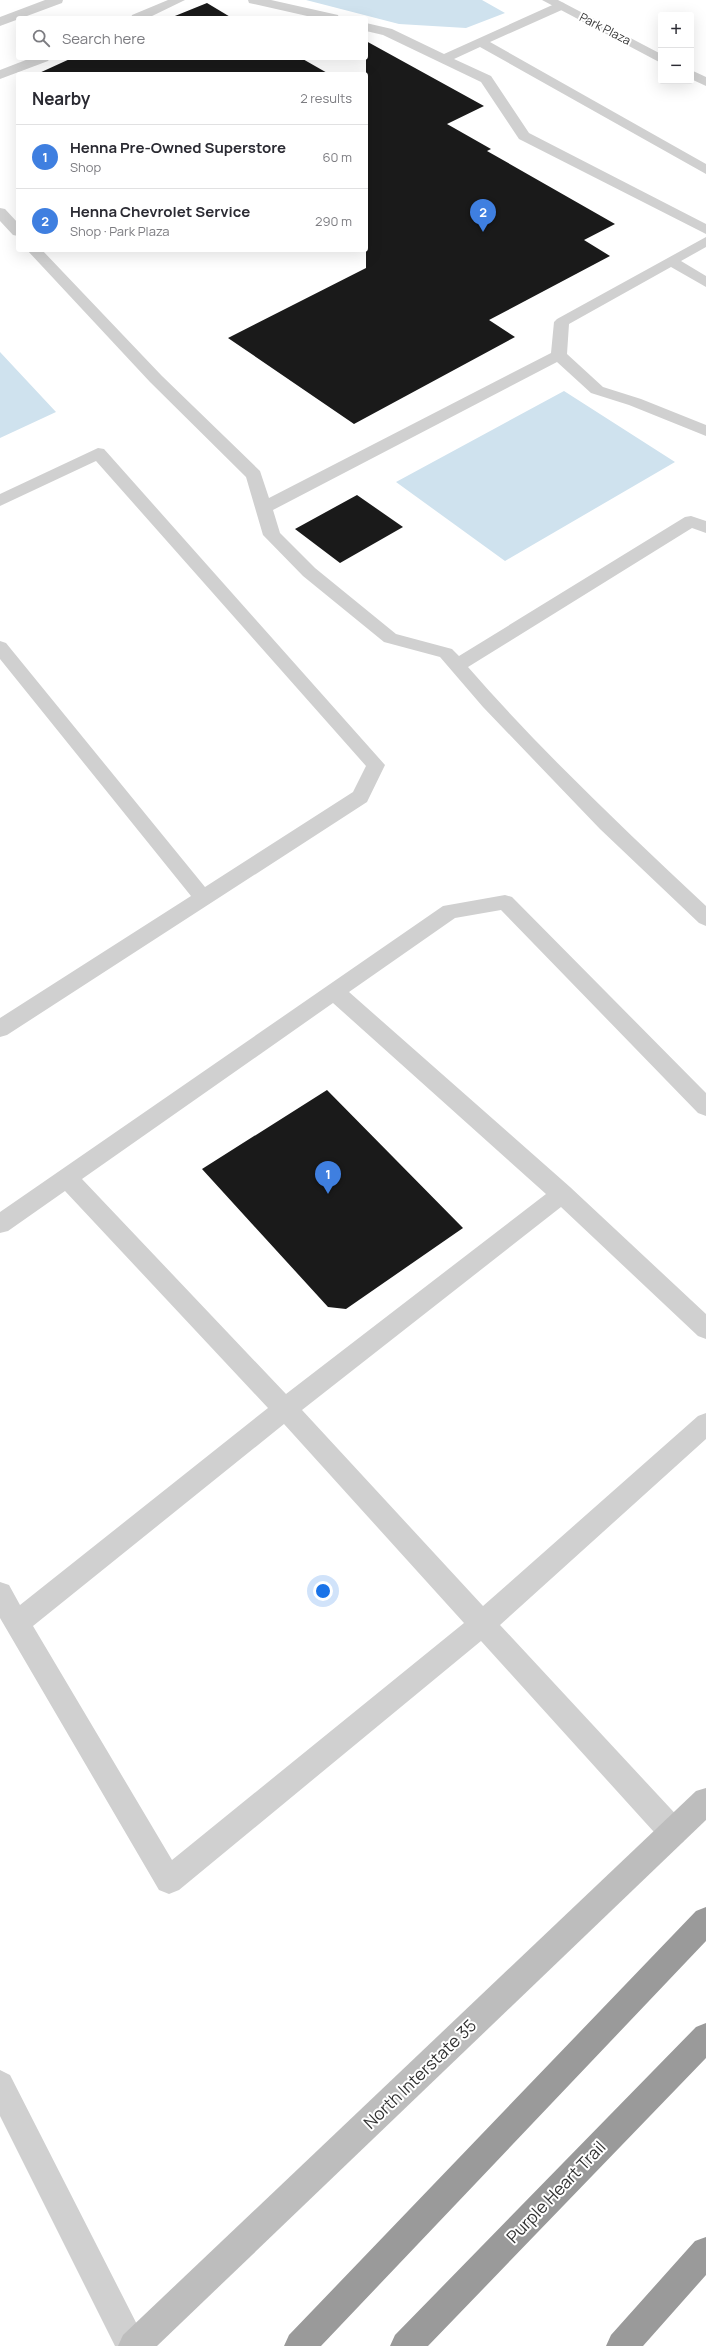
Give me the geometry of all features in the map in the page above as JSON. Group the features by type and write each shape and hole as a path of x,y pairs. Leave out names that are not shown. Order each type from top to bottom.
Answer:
{"highway":[{"path":"300,2346 706,1921"},
{"name":"Purple Heart Trail","path":"406,2346 706,2037"},
{"path":"622,2346 706,2252"}],"main road":[{"name":"North Interstate 35","path":"133,2346 706,1801"}],"street":[{"path":"0,22 57,0"},
{"path":"142,16 179,0"},
{"path":"254,0 324,16"},
{"path":"444,59 554,3"},
{"name":"Park Plaza","path":"554,3 658,57"},
{"path":"368,27 387,32 486,79 524,136 706,230"},
{"path":"480,42 706,170"},
{"path":"0,75 38,60"},
{"path":"694,76 706,82"},
{"path":"0,212 16,230"},
{"path":"559,355 562,322 706,241"},
{"path":"36,252 156,379 254,475 272,535 309,572 390,638 446,653 489,704 568,784 706,918"},
{"path":"671,261 706,282"},
{"path":"264,508 559,355"},
{"path":"559,355 598,390 635,402 706,431"},
{"path":"0,501 98,454 376,765 360,797 0,1029"},
{"path":"457,666 691,522 706,528"},
{"path":"0,647 202,898"},
{"path":"0,1224 336,992 450,911 505,902 706,1107"},
{"path":"336,992 562,1194 706,1329"},
{"path":"67,1178 285,1409 673,1832"},
{"path":"17,1623 285,1409 562,1194"},
{"path":"0,1594 169,1880 482,1624 706,1424"},
{"path":"2,2094 133,2346"}],"water":[{"path":"306,0 482,0 505,13 466,28 399,24"},
{"path":"0,352 56,412 0,438"},
{"path":"564,391 675,462 505,561 396,482"}],"building":[{"path":"207,3 229,16 175,16"},
{"path":"368,42 484,106 447,124 491,149 487,151 615,224 584,240 610,256 489,320 515,337 354,424 228,338 366,268 366,252 368,252 368,72 366,72"},
{"path":"68,60 304,60 326,72 41,72"},
{"path":"357,495 403,527 340,563 295,529"},
{"path":"327,1090 463,1228 346,1309 328,1307 202,1169"}],"place":[{"name":"Henna Chevrolet Service","path":"483,232"},
{"name":"Henna Pre-Owned Superstore","path":"328,1194"}]}
